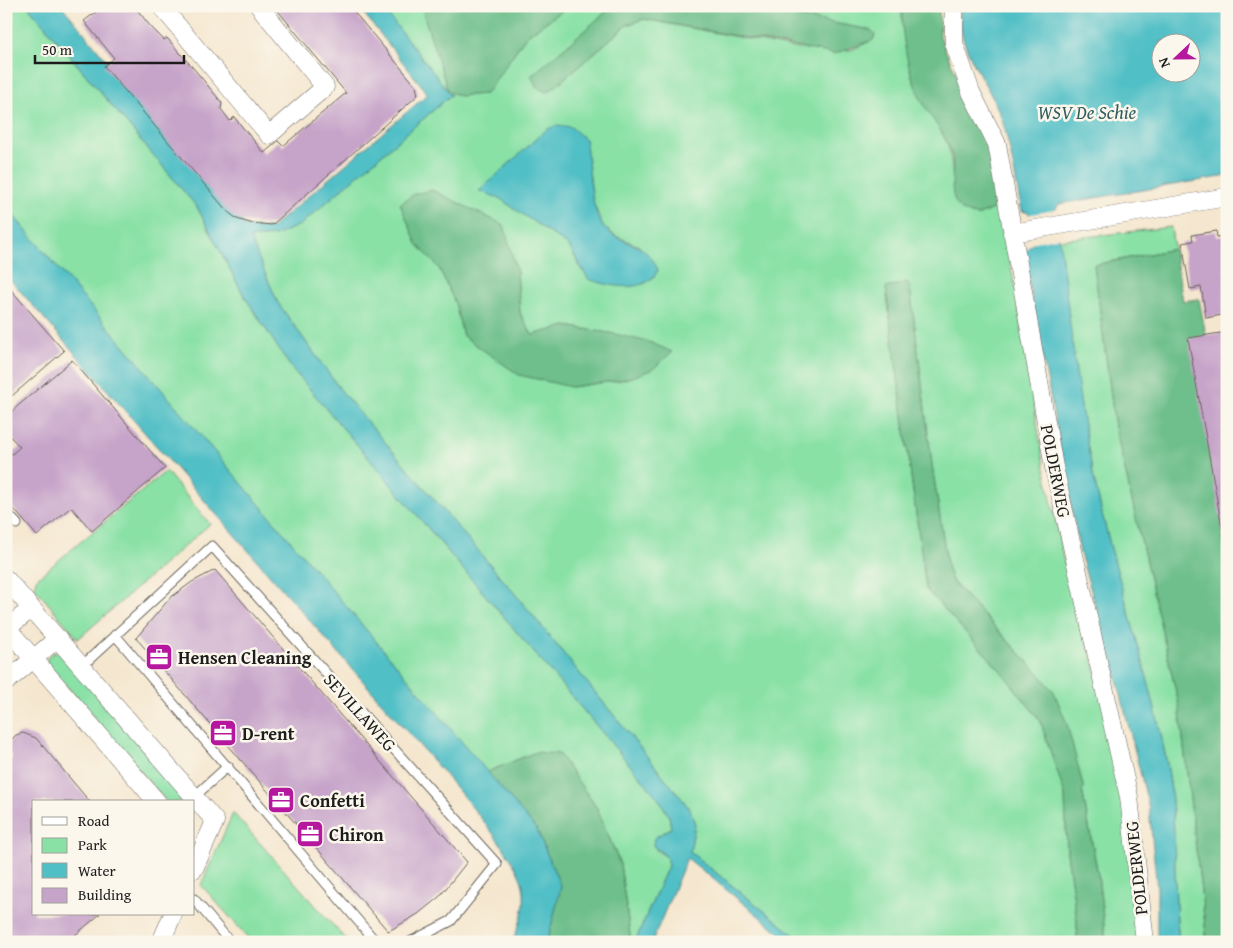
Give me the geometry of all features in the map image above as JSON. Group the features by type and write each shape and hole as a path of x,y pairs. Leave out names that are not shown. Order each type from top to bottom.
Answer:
{"street":[{"path":"161,6 269,134 325,87 259,6"},
{"name":"POLDERWEG","path":"954,6 954,43 970,92 997,144 1018,231 1054,467 1129,797 1144,942"},
{"path":"1018,231 1227,197"},
{"path":"6,579 215,821 198,848 195,864"},
{"path":"31,609 7,628 155,800"},
{"path":"6,682 58,638"},
{"path":"161,942 173,916"}],"lane":[{"path":"6,512 17,524"},
{"name":"SEVILLAWEG","path":"82,666 212,546 496,864 451,921 410,942"},
{"path":"116,635 376,942"},
{"path":"195,796 228,766"},
{"path":"195,900 230,942"}],"green space":[{"path":"6,6 28,6 197,207 243,294 290,366 658,798 669,816 671,828 654,838 656,850 667,857 668,866 635,942 631,942 620,864 597,808 536,752 487,772 6,207"},
{"path":"381,6 421,6 448,91 503,69 526,36 569,6 613,6 532,76 545,92 552,89 627,25 644,19 799,49 851,50 873,40 875,35 870,30 741,6 902,6 904,42 910,66 924,104 947,143 952,165 953,188 977,216 999,206 1016,293 1043,460 1063,558 1102,692 1132,811 1140,942 1106,942 1098,875 1082,789 1084,789 1054,692 953,582 948,570 932,465 910,288 907,283 886,288 926,589 1000,670 1040,720 1065,795 1067,853 1077,921 1077,942 803,942 690,852 695,824 690,809 516,595 342,392 278,303 250,238 274,236 300,225 451,95","holes":["585,139 593,202 603,226 614,235 639,246 658,270 654,277 644,284 582,271 569,246 499,198","439,268 517,272 520,313 532,335 566,326 615,334 635,376 621,380 571,387 463,336 455,303"]},
{"path":"421,6 569,6 526,36 486,94 460,96 448,91"},
{"path":"613,6 741,6 871,30 875,35 873,40 834,54 644,19 627,25 552,89 545,92 537,87 531,76"},
{"path":"902,6 939,6 940,36 988,141 999,206 977,216 961,209 954,200 952,156 947,142 923,103 913,80 904,43"},
{"path":"432,190 504,225 517,272 520,313 532,335 566,326 615,334 652,343 672,352 653,369 621,380 571,387 519,375 463,336 455,303 439,268 417,244 400,204 414,194"},
{"path":"1171,227 1174,249 1094,265 1115,427 1179,705 1207,942 1179,942 1173,812 1168,769 1152,696 1102,516 1094,479 1078,390 1059,240"},
{"path":"1174,249 1183,301 1199,299 1227,443 1227,942 1207,942 1179,705 1115,427 1094,265"},
{"path":"907,282 910,287 932,465 948,570 953,583 1054,692 1067,724 1084,789 1082,790 1098,875 1106,942 1077,942 1077,921 1067,853 1065,795 1040,720 1000,670 926,589 886,288"},
{"path":"166,471 210,524 78,639 35,588 36,579"},
{"path":"54,652 60,653 188,800 165,800 47,663 47,658"},
{"path":"536,752 559,754 597,808 620,864 631,942 547,942 561,887 537,830 487,772"},
{"path":"233,813 348,942 252,942 201,885"}],"water":[{"path":"28,6 62,6 202,176 236,210 244,226 271,228 428,94 358,6 381,6 451,95 300,225 274,236 250,238 278,303 342,392 516,595 690,809 695,824 690,852 803,942 791,942 687,858 652,942 635,942 668,866 666,856 653,846 654,838 671,828 669,816 658,798 290,366 243,294 197,207"},
{"name":"WSV De Schie","path":"961,6 1227,6 1227,176 1059,204 1055,210 1087,446 1102,516 1152,696 1168,769 1173,812 1179,942 1157,942 1157,889 1149,808 1119,687 1080,553 1023,253 1033,243 1029,213 1022,211 1001,117 967,50 962,36"},
{"path":"557,125 571,127 585,139 592,197 598,218 603,226 609,233 639,247 652,259 658,270 645,283 636,286 616,286 588,279 569,246 499,198 479,191 546,130"},
{"path":"6,207 537,830 561,887 547,942 512,942 522,915 524,893 518,873 500,843 441,770 6,275"}],"pier":[{"path":"1060,209 1057,212 1061,237 1030,243 1026,215"}],"building":[{"path":"104,6 135,7 151,27 164,40 167,38 200,76 222,103 221,109 230,121 234,117 264,153 278,141 283,146 346,93 274,6 349,6 416,86 418,95 272,225 250,223 237,219 227,211 104,66 114,58 84,21"},
{"path":"1216,231 1217,237 1227,235 1227,314 1206,318 1201,287 1190,289 1182,243 1193,241 1192,235"},
{"path":"6,284 64,351 6,401"},
{"path":"1227,332 1227,550 1226,550 1188,338"},
{"path":"72,360 165,468 92,531 71,507 37,536 6,500 6,459 20,447 6,432 6,416"},
{"path":"215,570 467,862 439,897 418,914 388,931 136,638 170,598 192,582"},
{"path":"23,733 36,738 88,800 32,800 32,916 98,916 67,942 6,942 6,763 12,759 8,749 10,741 16,735"}],"place":[{"name":"Hensen Cleaning","path":"159,657"},
{"name":"D-rent","path":"223,733"},
{"name":"Confetti","path":"281,800"},
{"name":"Chiron","path":"310,834"}]}
